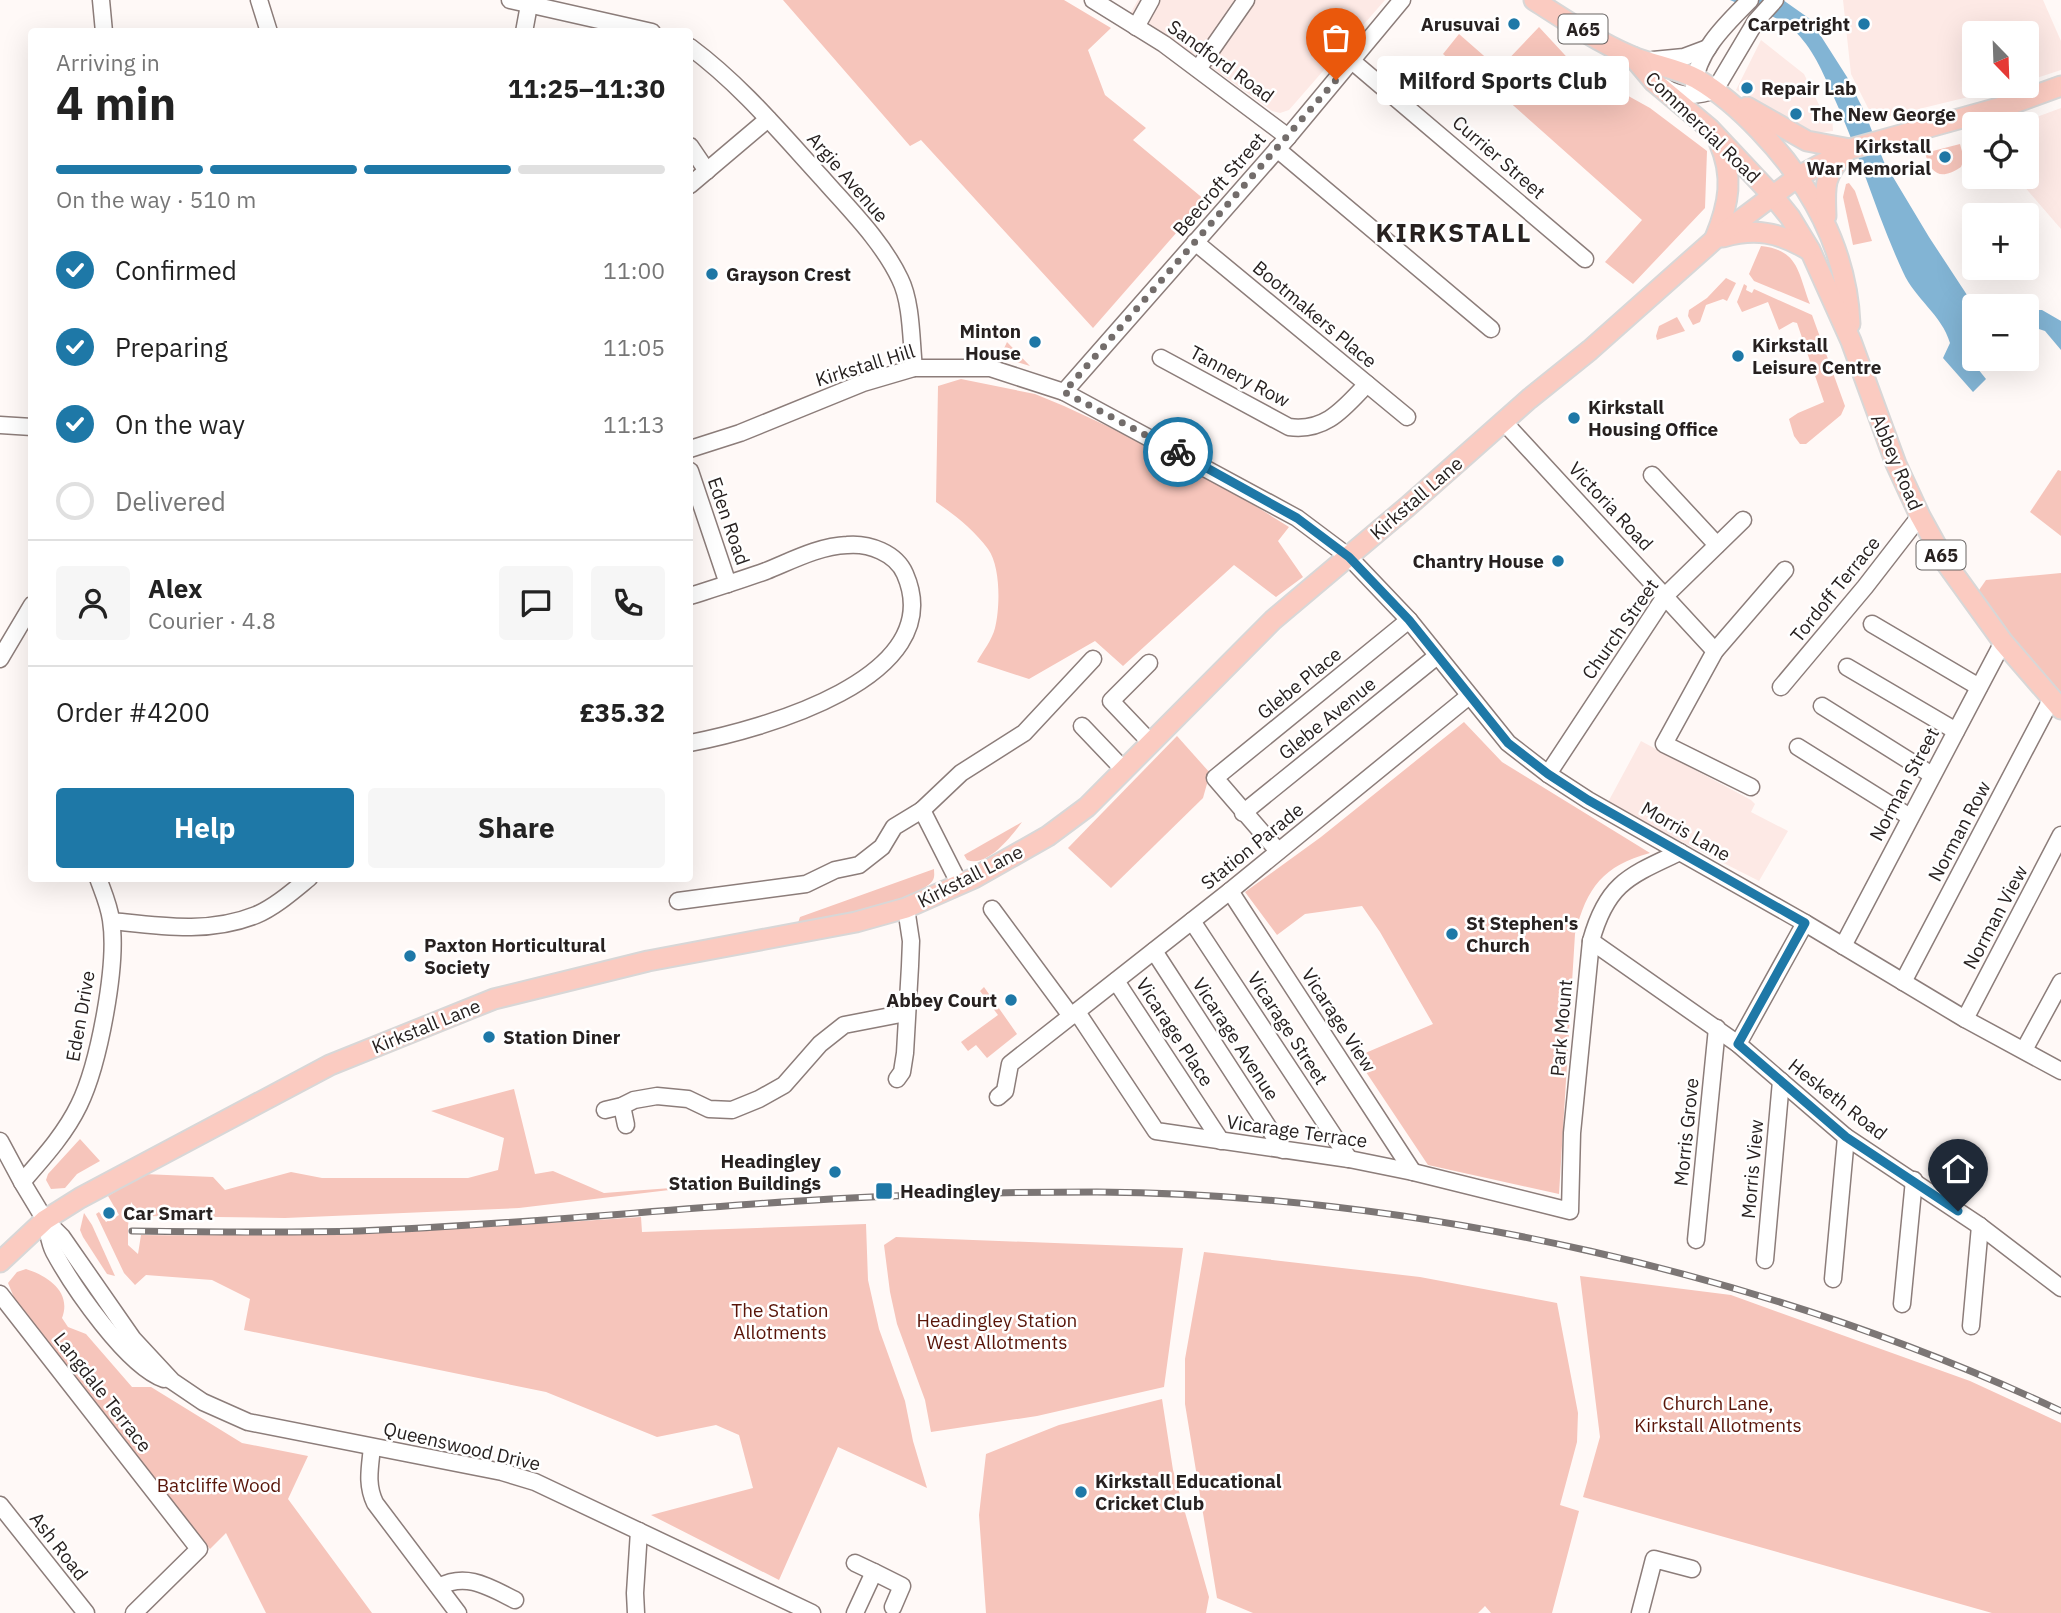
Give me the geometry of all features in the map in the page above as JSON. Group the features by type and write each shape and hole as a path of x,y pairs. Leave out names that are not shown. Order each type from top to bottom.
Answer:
{"main road":[{"name":"Commercial Road","path":"1534,0 1695,86 1721,91 1796,172"},
{"name":"Commercial Road","path":"1640,59 1654,82 1713,133 1773,196"},
{"path":"1721,91 1807,141 1850,149 2009,105 2061,86"},
{"path":"1713,133 1724,154 1730,177 1730,191 1715,239"},
{"path":"1826,226 1826,179 1835,164 1850,149"},
{"name":"Kirkstall Lane","path":"0,1262 45,1220 107,1183 330,1065 494,999 648,961 856,922 906,908 960,885 1048,836 1087,807 1273,620 1503,421 1590,350 1715,239 1773,196 1796,172 1850,149"},
{"name":"Abbey Road","path":"1796,172 1826,226 1841,265 1851,341"},
{"name":"Abbey Road","path":"1773,196 1790,217 1810,250 1851,341 1877,416 1920,516 1945,563 2003,642 2056,705"},
{"path":"1715,239 1742,231 1766,231 1789,238 1810,250"}],"street":[{"path":"101,0 104,28"},
{"path":"259,0 268,28"},
{"path":"510,0 634,28"},
{"name":"Sandford Road","path":"1093,0 1198,69 1491,329"},
{"path":"1136,27 1151,0"},
{"path":"1198,69 1246,0"},
{"name":"Beecroft Street","path":"1064,392 1282,143 1402,0"},
{"path":"1721,91 1756,21 1775,0"},
{"path":"525,28 529,5"},
{"path":"1713,133 1695,86 1709,48 1746,5"},
{"path":"1640,59 1674,59 1709,48"},
{"name":"Argie Avenue","path":"693,49 722,71 768,119 886,254 902,282 914,368"},
{"name":"Currier Street","path":"1352,61 1586,259"},
{"path":"1654,82 1673,93 1695,86"},
{"path":"693,183 768,119"},
{"path":"693,150 707,171"},
{"name":"Bootmakers Place","path":"1195,242 1407,417"},
{"name":"Tannery Row","path":"1161,358 1289,427 1301,428 1326,423 1367,384"},
{"name":"Kirkstall Hill","path":"693,448 740,433 863,383 914,368 990,368 1064,392 1297,518 1349,557"},
{"name":"Victoria Road","path":"1503,421 1715,651"},
{"path":"0,425 28,427"},
{"path":"1652,475 1717,545"},
{"name":"Eden Road","path":"693,480 728,584"},
{"name":"Tordoff Terrace","path":"1781,687 1865,587 1920,516"},
{"name":"Church Street","path":"1548,774 1666,595 1743,520"},
{"path":"693,595 820,550 864,545 890,556 902,567 911,598 909,622 904,636 895,650 869,675 803,712 721,737 693,742"},
{"name":"Morris Lane","path":"1349,557 1409,620 1508,743 1548,774 1588,800 1805,923 1965,1019 2061,1071"},
{"path":"1751,787 1664,744 1715,651 1785,570"},
{"path":"0,659 28,612"},
{"name":"Glebe Place","path":"1244,813 1215,778 1409,620"},
{"path":"1872,624 1979,687"},
{"name":"Norman Street","path":"1843,946 2003,642"},
{"name":"Glebe Avenue","path":"1244,813 1437,656"},
{"path":"678,901 806,884 835,870 859,865 882,846 894,827 922,810 961,773 1024,733 1093,659"},
{"path":"1149,663 1111,701 1151,743"},
{"path":"1847,667 1956,731"},
{"name":"Station Parade","path":"998,1097 1005,1091 1010,1064 1230,891 1469,696"},
{"name":"Norman Row","path":"1903,982 2056,705"},
{"path":"1822,706 1932,775"},
{"path":"1082,726 1124,770"},
{"path":"1798,747 1910,817"},
{"path":"922,810 960,885"},
{"path":"1244,813 1278,851"},
{"name":"Norman View","path":"1965,1019 2061,835"},
{"name":"Park Mount","path":"1570,1211 1573,1133 1591,941 1601,908 1615,890 1633,875 1680,852"},
{"name":"Eden Drive","path":"22,1182 68,1125 80,1104 90,1077 105,1012 113,941 112,921 99,882"},
{"path":"112,921 184,928 218,926 257,915 303,882"},
{"name":"Vicarage View","path":"1230,891 1413,1172"},
{"path":"897,1079 902,1072 905,1054 911,941 906,908"},
{"name":"Vicarage Terrace","path":"992,909 1069,1018 1156,1132 1349,1159 1570,1211"},
{"name":"Vicarage Street","path":"1192,921 1349,1159"},
{"path":"1738,1044 1805,923"},
{"name":"Hesketh Road","path":"1591,941 1738,1044 1846,1137 1980,1226 2061,1288"},
{"name":"Vicarage Avenue","path":"1154,951 1283,1150"},
{"name":"Vicarage Place","path":"1116,981 1221,1141"},
{"path":"2024,1050 2061,982"},
{"path":"605,1110 634,1100 657,1096 688,1099 709,1109 732,1110 784,1085 820,1044 844,1026 906,1013"},
{"name":"Morris Grove","path":"1696,1240 1717,1028"},
{"name":"Morris View","path":"1765,1260 1781,1082"},
{"path":"622,1106 626,1125"},
{"path":"1833,1279 1846,1137"},
{"name":"Queenswood Drive","path":"0,1141 45,1220 62,1237 133,1339 172,1381 203,1402 248,1422 502,1472 535,1482 811,1613"},
{"path":"1902,1304 1914,1181"},
{"path":"1971,1326 1980,1226"},
{"name":"Langdale Terrace","path":"0,1294 199,1549 134,1613"},
{"path":"372,1447 370,1492 458,1613"},
{"name":"Ash Road","path":"0,1505 86,1613"},
{"path":"636,1613 639,1531"},
{"path":"1640,1613 1654,1559 1692,1569"},
{"path":"855,1563 902,1586 893,1607"},
{"path":"855,1613 874,1572"},
{"path":"439,1587 451,1580 477,1581 515,1600"}],"shaded area":[{"path":"1138,0 1385,0 1289,110 1280,113 1272,111 1196,56 1130,14"},
{"path":"1843,0 2043,0 2061,41 2061,70 2039,77 2039,21 1962,21 1964,98 1874,120 1851,74"},
{"path":"1761,40 1804,74 1822,111 1832,114 1833,131 1816,133 1736,90"},
{"path":"2061,108 2061,229 2026,189 2039,189 2039,116"},
{"path":"1641,741 1751,800 1755,804 1751,812 1788,831 1759,881 1607,804"}],"green space":[{"path":"783,0 1064,0 1111,28 1088,50 1105,95 1146,128 1133,140 1205,200 1093,328 921,140 910,146"},
{"path":"1539,27 1576,67 1650,108 1707,151 1705,208 1633,284 1605,262 1642,220 1487,82 1461,70 1443,54 1459,34 1499,69"},
{"path":"1960,144 1962,164 1947,174 1937,173 1930,166 1925,153"},
{"path":"1849,183 1855,191 1872,241 1853,245 1843,197 1846,184"},
{"path":"1761,246 1774,248 1790,258 1799,273 1810,304 1754,281 1749,274"},
{"path":"1726,278 1736,283 1727,301 1723,299 1706,305 1700,322 1693,325 1688,316 1689,310 1707,298"},
{"path":"1744,284 1747,286 1746,290 1752,293 1754,289 1812,315 1845,406 1841,415 1806,444 1800,444 1794,436 1789,419 1824,402 1797,323 1793,322 1779,330 1768,302 1742,312 1737,302"},
{"path":"1677,317 1685,331 1657,340 1659,326"},
{"path":"1007,342 1030,366 1000,357"},
{"path":"961,379 1035,394 1064,406 1133,438 1233,492 1289,527 1278,541 1303,577 1276,597 1234,565 1123,666 1095,641 1029,679 977,662 992,637 997,620 998,588 995,566 988,549 977,535 936,502 938,386"},
{"path":"2058,470 2061,471 2061,536 2030,512"},
{"path":"2061,573 2061,693 2043,676 1977,593 1986,580"},
{"path":"1464,722 1502,762 1650,853 1620,865 1599,881 1585,903 1575,934 1559,1194 1428,1165 1356,1057 1433,1024 1362,906 1305,914 1277,935 1245,892 1321,837"},
{"path":"1177,736 1210,773 1203,798 1111,888 1068,848"},
{"path":"1022,822 998,850 982,860 967,860 964,855"},
{"path":"934,869 933,880 910,895 870,908 798,923 800,917"},
{"path":"984,987 1017,1034 987,1058 976,1045 968,1051 961,1042 998,1015 980,991"},
{"name":"The Station Allotments","path":"514,1089 535,1174 553,1171 604,1193 711,1185 519,1208 285,1218 141,1216 131,1202 128,1245 138,1254 141,1235 391,1231 641,1217 642,1232 866,1224 868,1280 879,1329 905,1401 927,1488 838,1447 779,1580 651,1515 753,1488 739,1435 716,1425 657,1437 546,1392 244,1330 250,1299 212,1280 146,1275 135,1285 124,1273 96,1214 99,1212 106,1222 119,1215 108,1196 144,1174 213,1177 225,1190 291,1172 322,1178 468,1178 498,1170 504,1138 431,1111"},
{"path":"80,1139 100,1161 77,1174 65,1188 51,1189 46,1180 48,1174"},
{"path":"84,1213 115,1276 107,1274 83,1237 80,1230"},
{"name":"Headingley Station West Allotments","path":"896,1237 1183,1248 1164,1387 1037,1416 931,1432 925,1400 897,1324 890,1292 884,1245"},
{"path":"1204,1252 1420,1277 1557,1303 1578,1413 1577,1442 1560,1505 1579,1511 1552,1613 1491,1613 1485,1606 1478,1613 1253,1613 1217,1598 1185,1404 1185,1359"},
{"name":"Batcliffe Wood","path":"26,1269 56,1286 64,1300 62,1318 68,1327 86,1334 132,1387 151,1387 242,1443 308,1456 288,1499 372,1613 266,1613 226,1533 210,1549 19,1310 8,1283 17,1272"},
{"name":"Church Lane, Kirkstall Allotments","path":"1580,1276 1731,1295 1970,1381 2061,1423 2061,1613 1992,1613 1583,1497 1600,1437"},
{"name":"Kirkstall Educational Cricket Club","path":"1162,1399 1173,1470 1209,1597 1206,1613 986,1613 979,1515 986,1454 1059,1425"}],"water":[{"path":"1730,0 1783,0 1810,19 1847,77 1865,113 1884,162 1966,294 1962,294 1962,371 1980,371 1986,379 1973,392 1943,358 1950,343 1946,333 1903,272 1824,74 1803,40 1789,26"},
{"path":"2039,310 2061,321 2061,350 2045,331 2039,329"}],"railway":[{"path":"132,1231 359,1231 864,1197 1097,1192 1218,1196 1342,1208 1466,1226 1591,1251 1713,1282 1833,1320 1950,1363 2061,1411"}],"way so far":[{"path":"1178,452 1064,392 1336,80"}],"place":[{"name":"Arusuvai","path":"1514,24"},
{"name":"Carpetright","path":"1864,24"},
{"name":"Milford Sports Club","path":"1336,80"},
{"name":"Repair Lab","path":"1747,88"},
{"name":"The New George","path":"1796,114"},
{"name":"Kirkstall War Memorial","path":"1945,157"},
{"name":"Grayson Crest","path":"712,274"},
{"name":"Minton House","path":"1035,342"},
{"name":"Kirkstall Leisure Centre","path":"1738,356"},
{"name":"Kirkstall Housing Office","path":"1574,418"},
{"name":"Chantry House","path":"1558,561"},
{"name":"St Stephen's Church","path":"1452,934"},
{"name":"Paxton Horticultural Society","path":"410,956"},
{"name":"Abbey Court","path":"1011,1000"},
{"name":"Station Diner","path":"489,1037"},
{"name":"Headingley Station Buildings","path":"835,1172"},
{"name":"Headingley","path":"884,1191"},
{"name":"Car Smart","path":"109,1213"},
{"name":"Kirkstall Educational Cricket Club","path":"1081,1492"}],"district":[{"name":"KIRKSTALL","path":"1454,232"}],"route":[{"path":"1178,452 1297,518 1349,557 1409,620 1508,743 1548,774 1588,800 1805,923 1738,1044 1846,1137 1958,1211"}]}
